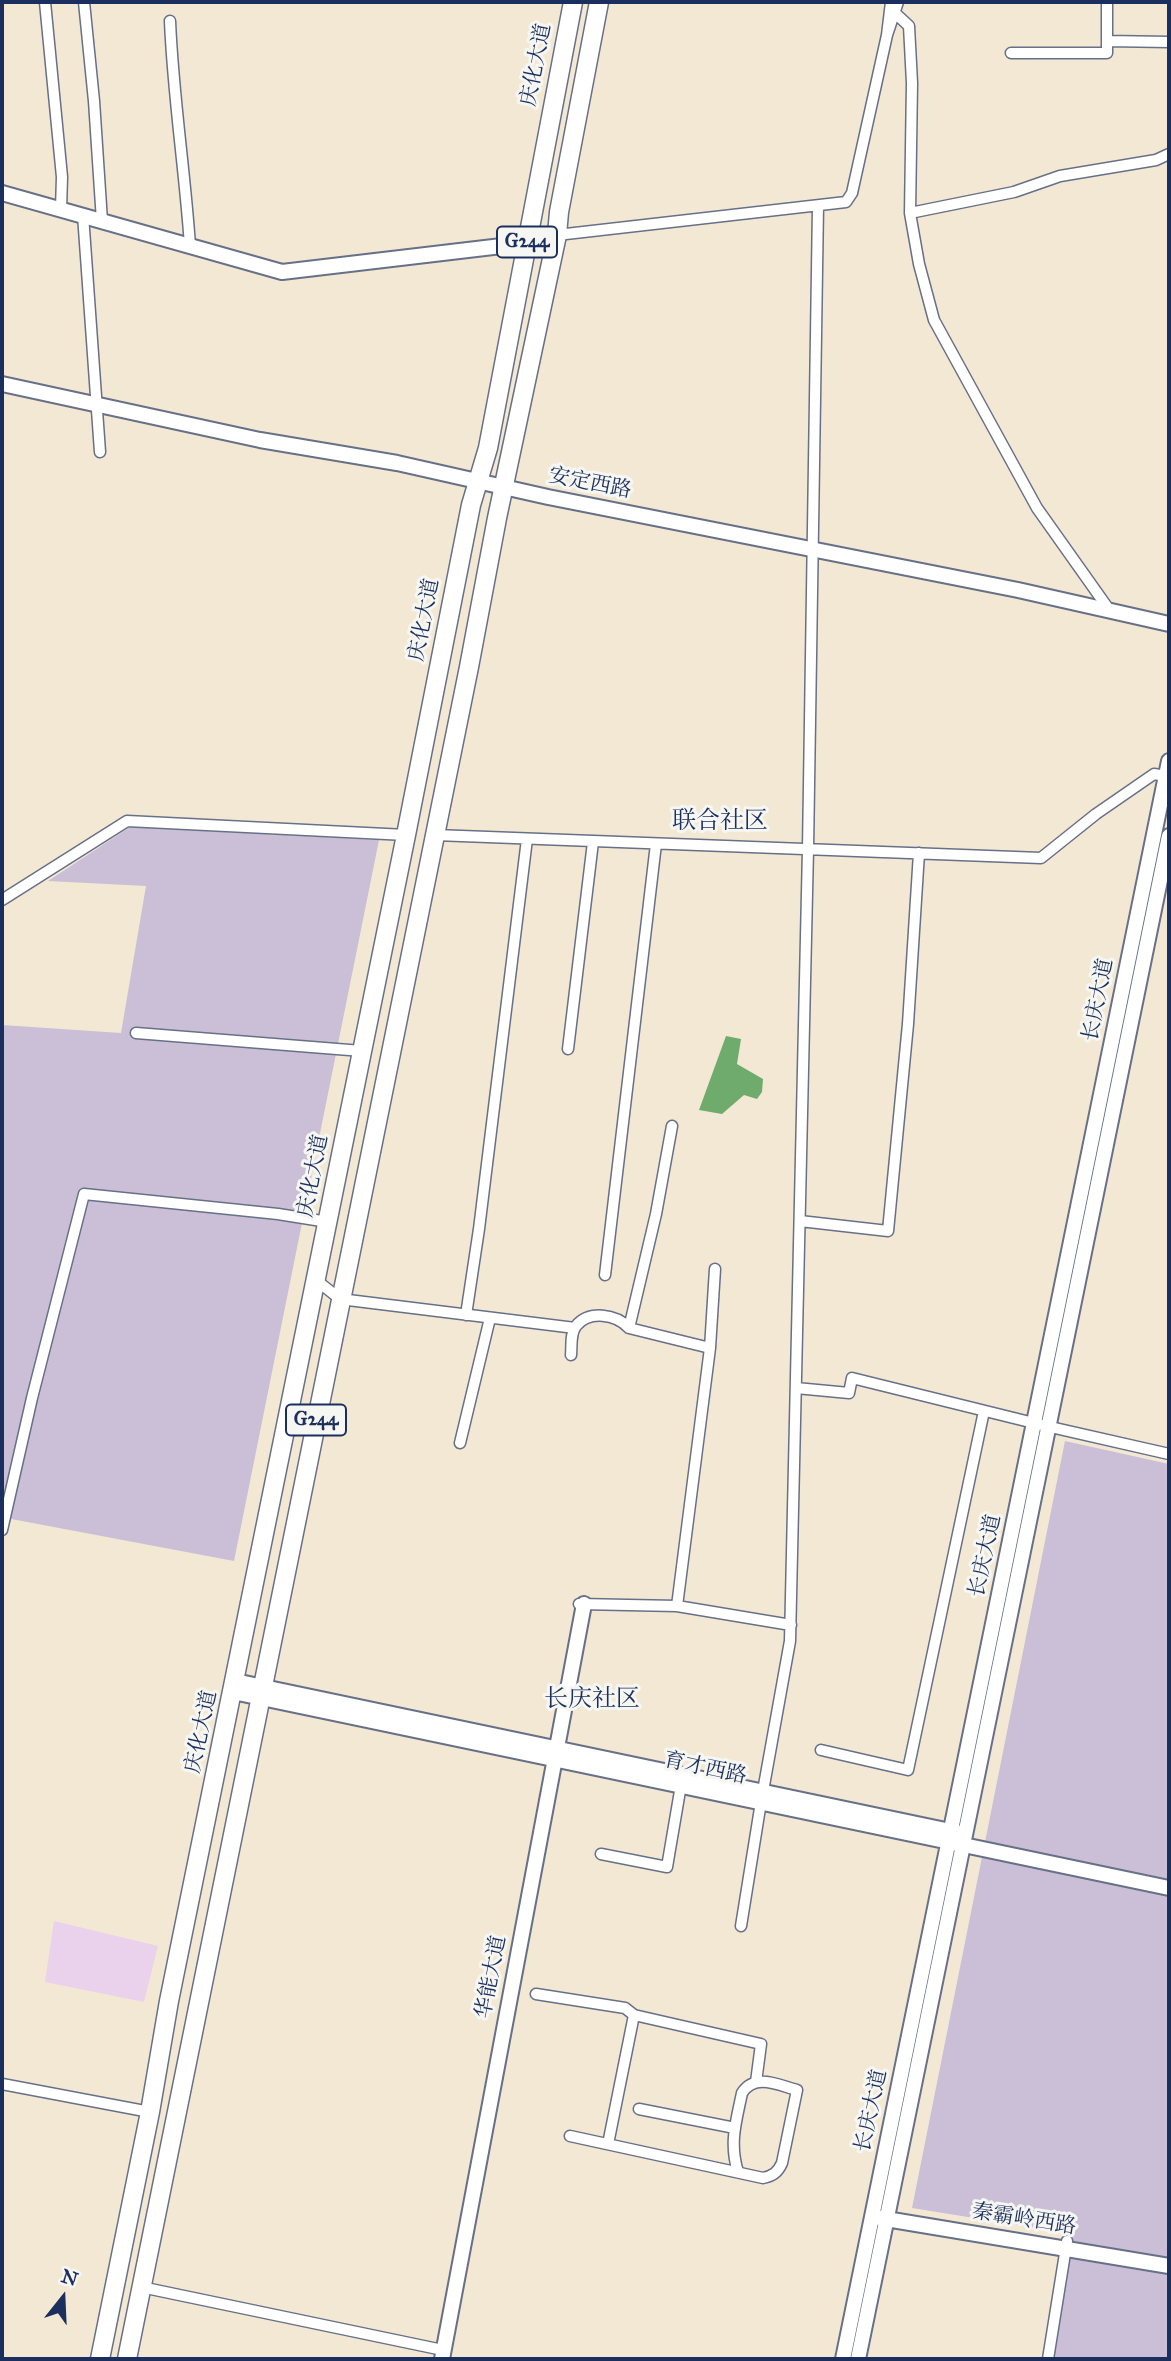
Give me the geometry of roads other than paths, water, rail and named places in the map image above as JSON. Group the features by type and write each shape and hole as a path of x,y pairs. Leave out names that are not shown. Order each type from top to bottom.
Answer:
{"highway":[{"name":"庆化大道","path":"100,2359 150,2112 169,2001 471,505 488,448 573,2"},
{"name":"G244","path":"127,2359 557,235 559,212 599,2"}],"main road":[{"path":"2,192 282,272 527,243"},
{"name":"安定西路","path":"2,377 260,440 479,478 1018,590 1169,617"},
{"name":"安定西路","path":"2,384 97,401"},
{"name":"安定西路","path":"1107,606 1169,624"},
{"name":"长庆大道","path":"858,2359 880,2215 950,1836 1168,769"},
{"name":"长庆大道","path":"843,2359 880,2215 965,1839 1169,836"},
{"name":"华能大道","path":"439,2356 581,1604"},
{"name":"育才西路","path":"234,1686 950,1836 1169,1879"},
{"name":"育才西路","path":"553,1753 681,1785 762,1797"},
{"name":"育才西路","path":"965,1839 1169,1888"},
{"name":"秦霸岭西路","path":"880,2215 1169,2260"},
{"name":"秦霸岭西路","path":"1067,2245 1169,2266"}],"street":[{"path":"45,2 61,177 61,209"},
{"path":"84,2 102,221"},
{"path":"557,235 846,202 852,193 887,35 891,2"},
{"path":"887,35 898,2"},
{"path":"1011,53 1107,53 1107,2"},
{"path":"895,13 909,26 912,83 910,213 919,264 934,320 1037,508 1107,606"},
{"path":"170,20 172,68 190,246"},
{"path":"1107,41 1169,42"},
{"path":"910,213 1014,192 1060,176 1156,160 1169,154"},
{"path":"741,1926 791,1625 814,546 818,206"},
{"path":"83,215 100,452"},
{"path":"435,835 1041,858 1096,814 1154,774 1168,769"},
{"path":"2,900 127,821 406,835"},
{"path":"466,1315 527,839"},
{"path":"568,1049 593,842"},
{"path":"605,1275 656,844"},
{"path":"800,1221 888,1231 908,1024 919,853"},
{"path":"136,1033 362,1051"},
{"path":"629,1328 656,1214 672,1126"},
{"path":"2,1530 32,1398 84,1194 278,1214 328,1223"},
{"path":"677,1606 710,1348 715,1269"},
{"path":"316,1280 340,1299 575,1328"},
{"path":"572,1355 575,1328 590,1318 599,1316 621,1320 629,1328 710,1348"},
{"path":"460,1443 490,1318"},
{"path":"796,1388 849,1393 852,1378 1169,1454"},
{"path":"821,1750 908,1770 984,1411"},
{"path":"581,1604 677,1606 791,1625"},
{"path":"601,1854 667,1867 681,1785"},
{"path":"536,1994 625,2008 634,2015 761,2043 756,2082"},
{"path":"608,2144 634,2015"},
{"path":"570,2136 763,2178 769,2177 782,2163 797,2090 756,2082 745,2088 735,2128 732,2156 737,2172"},
{"path":"2,2084 150,2112"},
{"path":"639,2109 735,2128"},
{"path":"1048,2359 1067,2245"},
{"path":"141,2287 439,2356"}],"district":[{"name":"联合社区","path":"720,822"},
{"name":"长庆社区","path":"592,1700"}]}
